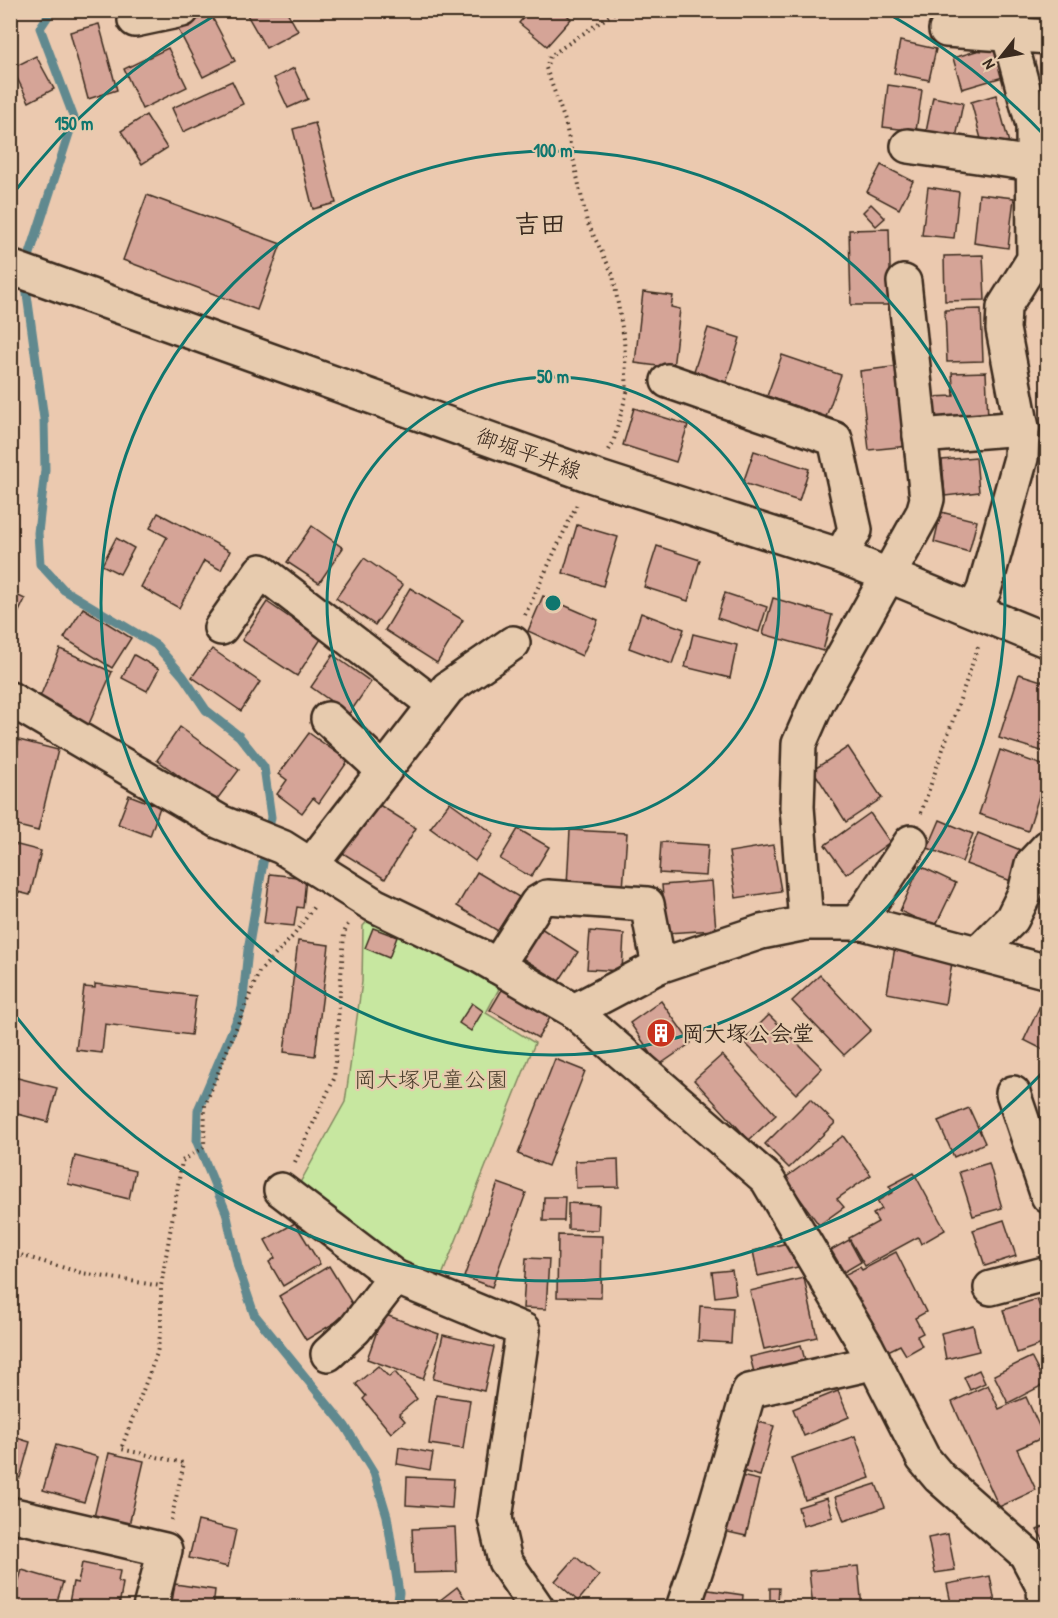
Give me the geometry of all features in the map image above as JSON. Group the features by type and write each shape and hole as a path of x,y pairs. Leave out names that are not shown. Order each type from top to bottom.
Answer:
{"street":[{"path":"135,20 182,10"},
{"path":"981,613 984,590 1021,458 1023,428 1003,329 1004,307 1034,259 1038,183 1033,125 1006,24"},
{"path":"946,30 1006,24 1047,38"},
{"path":"908,146 1038,183"},
{"name":"御堀平井線","path":"10,267 590,475 841,556 1047,640"},
{"path":"806,923 797,807 799,744 817,703 923,513 927,499 904,282"},
{"path":"668,381 835,439 855,530 841,556"},
{"path":"920,436 1023,428"},
{"path":"221,628 261,571 435,705"},
{"path":"333,879 384,771 448,688 513,643"},
{"path":"10,699 219,822 282,847 333,879 497,966 574,1011 767,1179 873,1359 923,1458 939,1477 1026,1554 1044,1588 1046,1600"},
{"path":"328,719 384,771"},
{"path":"857,923 911,842"},
{"path":"978,954 1012,919 1025,893 1032,864 1047,847"},
{"path":"497,966 537,903 547,897 647,904 659,966"},
{"path":"574,1011 659,966 761,932 806,923 857,923 1047,972"},
{"path":"1028,1109 1047,1196"},
{"path":"281,1190 395,1277 523,1330 495,1518 505,1561 537,1608"},
{"path":"991,1288 1047,1273"},
{"path":"328,1354 355,1329 395,1277"},
{"path":"683,1608 749,1391 859,1365 873,1359"},
{"path":"10,1515 165,1550 150,1608"}],"path":[{"path":"513,643 590,475 613,443 627,393 624,339 613,274 587,222 565,121 546,68 550,56 618,10"},
{"path":"911,842 981,613"},
{"path":"165,1550 184,1463 121,1449 157,1353 161,1330 161,1286 182,1161 204,1147 205,1106 259,972 294,935 333,879"},
{"path":"281,1190 334,1079 344,933 333,879"},
{"path":"10,1252 82,1273 161,1286"}],"green space":[{"name":"岡大塚児童公園","path":"373,915 501,985 486,1013 535,1043 441,1278 402,1262 296,1190 345,1102 362,982 363,926"}],"building":[{"path":"251,10 286,10 298,31 266,48 246,13"},
{"path":"530,10 562,10 571,19 547,46 519,23"},
{"path":"904,10 929,10 906,17"},
{"path":"210,13 235,61 203,77 178,29"},
{"path":"99,24 117,90 88,99 70,32"},
{"path":"900,41 936,49 929,80 894,73"},
{"path":"993,46 1003,77 962,89 953,58"},
{"path":"168,48 187,87 142,109 124,69"},
{"path":"36,56 54,89 29,102 12,68"},
{"path":"1042,65 1048,65 1048,109 1046,109"},
{"path":"294,68 308,99 288,108 274,78"},
{"path":"232,81 243,104 183,132 172,108"},
{"path":"888,85 922,90 916,131 883,127"},
{"path":"996,95 1009,143 984,150 971,102"},
{"path":"933,97 963,103 955,143 925,137"},
{"path":"146,115 167,148 142,164 121,131"},
{"path":"315,123 336,203 313,209 293,129"},
{"path":"10,162 16,164 10,186"},
{"path":"881,165 913,181 899,209 867,192"},
{"path":"928,187 959,192 954,238 922,235"},
{"path":"979,194 1014,198 1008,248 974,243"},
{"path":"147,195 281,244 257,310 123,260"},
{"path":"871,204 885,218 876,226 863,212"},
{"path":"889,229 891,305 851,305 849,230"},
{"path":"983,255 985,300 945,301 944,256"},
{"path":"643,292 673,296 671,307 680,309 673,368 635,363"},
{"path":"981,309 983,361 947,362 945,310"},
{"path":"708,328 740,338 726,384 693,374"},
{"path":"782,355 841,375 826,417 767,396"},
{"path":"900,366 908,446 869,450 860,371"},
{"path":"986,372 988,418 932,421 931,397 954,396 952,373"},
{"path":"634,408 688,425 676,462 623,445"},
{"path":"754,451 809,469 799,501 743,483"},
{"path":"976,457 979,492 945,496 942,460"},
{"path":"941,512 977,521 969,552 934,542"},
{"path":"158,513 230,551 221,570 204,561 179,608 141,587 167,537 150,528"},
{"path":"577,525 618,537 603,586 563,573"},
{"path":"312,526 343,548 319,583 287,562"},
{"path":"116,538 134,548 120,574 102,565"},
{"path":"657,546 700,560 688,601 644,587"},
{"path":"364,558 403,585 375,625 336,598"},
{"path":"410,588 463,620 437,663 385,630"},
{"path":"10,592 25,599 10,630"},
{"path":"725,593 767,607 759,632 717,618"},
{"path":"543,596 598,620 582,656 528,631"},
{"path":"773,598 832,615 823,651 763,634"},
{"path":"267,602 321,639 297,676 242,640"},
{"path":"83,608 131,638 112,668 64,638"},
{"path":"641,613 684,629 672,664 629,648"},
{"path":"693,634 737,645 730,678 685,667"},
{"path":"60,649 112,672 88,726 37,704"},
{"path":"212,649 260,682 241,711 192,677"},
{"path":"134,655 159,669 147,691 122,678"},
{"path":"333,655 371,682 349,714 311,687"},
{"path":"1019,674 1048,683 1048,753 999,738"},
{"path":"180,727 239,770 215,802 157,760"},
{"path":"309,733 348,761 319,803 313,798 302,813 277,794 287,780 279,774"},
{"path":"19,740 58,750 38,831 10,824 10,772"},
{"path":"848,747 882,798 846,822 813,770"},
{"path":"1000,750 1048,767 1028,831 979,814"},
{"path":"129,795 160,807 150,836 118,824"},
{"path":"373,801 416,828 385,879 341,852"},
{"path":"450,802 494,834 475,861 430,828"},
{"path":"870,813 890,842 846,874 825,845"},
{"path":"940,820 973,834 962,862 928,848"},
{"path":"518,829 549,847 531,877 500,859"},
{"path":"570,830 627,833 623,889 567,885"},
{"path":"978,833 1023,851 1011,881 966,864"},
{"path":"661,842 708,845 706,876 659,873"},
{"path":"10,843 41,851 30,895 10,890"},
{"path":"773,845 781,891 736,898 729,852"},
{"path":"920,866 956,883 935,927 900,911"},
{"path":"477,872 519,897 498,931 457,906"},
{"path":"270,874 306,878 303,908 297,907 294,926 264,923"},
{"path":"712,881 716,930 666,933 662,885"},
{"path":"10,912 16,913 10,952"},
{"path":"1048,912 1048,933 1038,928"},
{"path":"373,928 397,937 389,958 365,948"},
{"path":"541,928 578,952 559,981 522,958"},
{"path":"590,931 624,934 622,971 587,969"},
{"path":"298,941 329,945 315,1056 284,1052"},
{"path":"895,947 953,957 945,1004 887,993"},
{"path":"820,975 871,1030 844,1055 792,1001"},
{"path":"95,984 196,996 191,1035 105,1024 102,1053 76,1050 84,987 95,988"},
{"path":"503,988 551,1016 538,1038 490,1010"},
{"name":"岡大塚公会堂","path":"661,1001 691,1043 659,1065 630,1023"},
{"path":"472,1003 483,1011 471,1031 459,1023"},
{"path":"1040,1006 1048,1010 1048,1052 1024,1040"},
{"path":"769,1015 822,1068 796,1094 743,1041"},
{"path":"722,1055 776,1115 749,1140 694,1080"},
{"path":"555,1059 585,1071 548,1166 518,1154"},
{"path":"10,1076 57,1088 48,1122 10,1112"},
{"path":"810,1099 835,1123 789,1168 765,1144"},
{"path":"969,1108 985,1143 954,1157 938,1121"},
{"path":"843,1136 871,1175 837,1199 844,1207 819,1225 785,1178"},
{"path":"75,1156 135,1171 129,1199 68,1184"},
{"path":"618,1159 619,1187 576,1188 575,1161"},
{"path":"989,1163 1002,1208 973,1216 959,1172"},
{"path":"914,1173 945,1230 921,1244 918,1237 865,1266 849,1238 878,1222 873,1214 882,1209 877,1201 893,1192 889,1186"},
{"path":"498,1183 526,1193 492,1287 464,1277"},
{"path":"544,1197 565,1197 564,1221 543,1221"},
{"path":"568,1203 599,1205 598,1230 568,1229"},
{"path":"1004,1220 1016,1256 985,1266 973,1230"},
{"path":"295,1223 320,1264 283,1286 269,1262 275,1258 265,1240"},
{"path":"558,1235 602,1236 601,1298 557,1297"},
{"path":"849,1240 861,1262 844,1272 831,1250"},
{"path":"792,1242 798,1267 758,1276 753,1251"},
{"path":"896,1252 926,1312 915,1318 923,1333 917,1336 922,1346 906,1355 900,1345 884,1353 844,1275 860,1267 862,1270"},
{"path":"526,1258 549,1259 546,1309 523,1308"},
{"path":"329,1266 356,1310 306,1340 279,1296"},
{"path":"732,1270 736,1294 715,1297 712,1272"},
{"path":"804,1278 817,1337 764,1349 750,1291"},
{"path":"1037,1299 1048,1330 1048,1342 1017,1353 1003,1310"},
{"path":"700,1306 733,1308 731,1343 698,1341"},
{"path":"383,1314 439,1334 423,1379 367,1359"},
{"path":"973,1325 979,1351 946,1359 941,1333"},
{"path":"443,1335 494,1347 484,1391 433,1379"},
{"path":"801,1345 807,1368 756,1380 750,1357"},
{"path":"1031,1357 1045,1384 1008,1403 994,1375"},
{"path":"378,1366 389,1377 395,1372 417,1399 399,1414 405,1421 391,1433 363,1399 366,1396 356,1384"},
{"path":"979,1370 985,1383 970,1390 964,1377"},
{"path":"988,1385 999,1409 1026,1397 1044,1437 1017,1449 1036,1490 999,1507 952,1402"},
{"path":"838,1391 849,1417 804,1436 793,1409"},
{"path":"436,1395 470,1400 463,1449 429,1444"},
{"path":"744,1418 774,1426 760,1476 731,1468"},
{"path":"10,1436 30,1442 20,1478 10,1476"},
{"path":"855,1436 870,1478 805,1500 791,1458"},
{"path":"56,1445 98,1457 84,1502 43,1490"},
{"path":"399,1447 433,1453 430,1470 397,1464"},
{"path":"109,1453 144,1461 129,1525 94,1517"},
{"path":"732,1474 759,1480 746,1536 719,1530"},
{"path":"407,1477 454,1479 452,1508 406,1505"},
{"path":"876,1484 885,1507 844,1521 835,1497"},
{"path":"827,1498 833,1517 803,1526 798,1507"},
{"path":"198,1521 236,1530 228,1567 189,1558"},
{"path":"1048,1524 1048,1547 1037,1530"},
{"path":"455,1527 457,1572 414,1573 412,1529"},
{"path":"948,1534 955,1570 935,1573 928,1538"},
{"path":"576,1557 599,1576 578,1601 555,1581"},
{"path":"82,1563 120,1571 118,1582 123,1583 119,1606 124,1608 68,1608 73,1582 78,1583"},
{"path":"858,1566 862,1608 813,1608 809,1571"},
{"path":"22,1570 63,1582 55,1608 30,1608 12,1602"},
{"path":"990,1576 996,1608 952,1608 947,1584"},
{"path":"175,1584 215,1590 213,1608 171,1608"},
{"path":"457,1587 472,1608 430,1608"},
{"path":"770,1588 779,1588 778,1601 770,1600"},
{"path":"702,1589 743,1595 742,1608 699,1608"}],"waterway":[{"path":"26,266 74,118 40,28 52,10"},
{"path":"25,280 44,419 45,470 38,533 40,564 64,590 156,645 183,676 206,710 239,736 264,767 271,817 248,950 242,1008 198,1110 197,1142 226,1212 238,1267 254,1314 345,1426 374,1473 387,1516 399,1593 397,1608"}],"place":[{"name":"岡大塚公会堂","path":"661,1033"}],"district":[{"name":"吉田","path":"540,223"}]}
